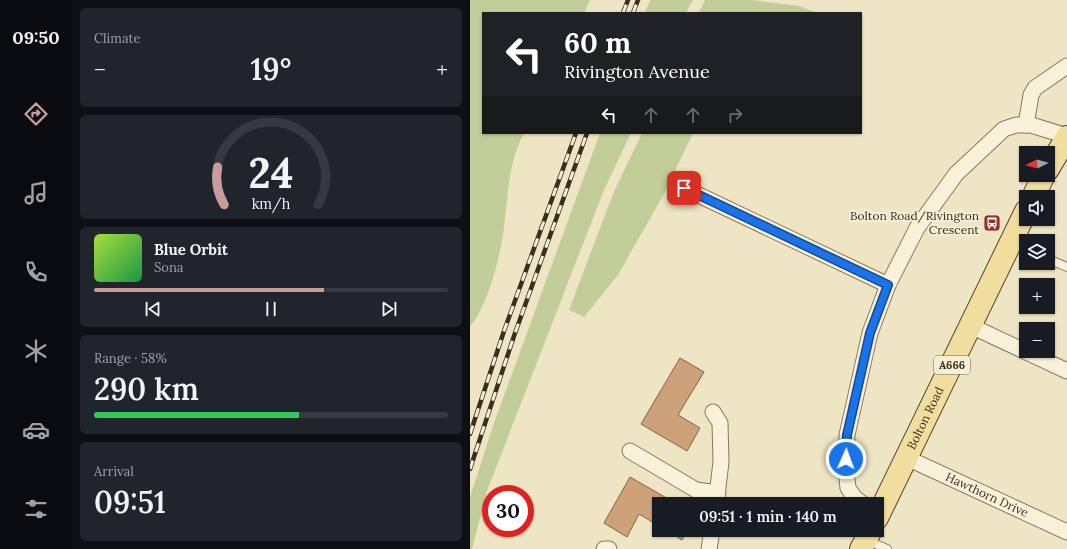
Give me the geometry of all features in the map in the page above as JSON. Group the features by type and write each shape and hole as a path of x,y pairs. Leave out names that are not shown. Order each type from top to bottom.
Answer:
{"main road":[{"path":"1055,157 1067,136"},
{"name":"Bolton Road","path":"884,500 907,458 971,326 1018,246 1023,226"}],"street":[{"path":"1026,125 1031,95 1035,88 1067,66"},
{"path":"854,497 848,488 846,470 847,435 870,333 888,285 917,228 956,174 1004,129 1016,125 1026,125 1046,129 1067,136"},
{"path":"684,188 888,285"},
{"path":"971,326 1067,371"},
{"path":"713,412 720,423 721,462 717,497"},
{"path":"630,451 696,490 714,497"},
{"name":"Hawthorn Drive","path":"907,458 1067,532"},
{"path":"709,549 711,537"},
{"path":"604,549 609,549"}],"lane":[{"path":"1055,262 1067,267"},
{"path":"879,537 887,549"}],"green space":[{"path":"470,0 590,0 584,12 482,12 482,134 524,134 518,145 511,170 503,235 495,271 482,307 470,327"},
{"path":"650,0 693,0 687,12 645,12"},
{"path":"705,0 752,0 799,6 814,12 699,12"},
{"path":"600,134 631,134 604,190 489,485 482,485 482,510 472,549 470,549 470,497 494,423"},
{"path":"642,134 693,134 665,192 618,275 584,317 569,310 613,194"}],"building":[{"path":"680,358 704,372 678,415 700,428 687,451 641,424"},
{"path":"630,477 665,497 652,497 652,522 639,514 627,537 604,523"}],"railway":[{"path":"623,12 628,0"},
{"path":"633,12 638,0"},
{"path":"470,434 504,331 576,134"},
{"path":"470,469 514,336 587,134"}],"place":[{"name":"Bolton Road/Rivington Crescent","path":"992,223"}],"route":[{"path":"684,188 888,285 870,333 847,435 846,459"}]}
